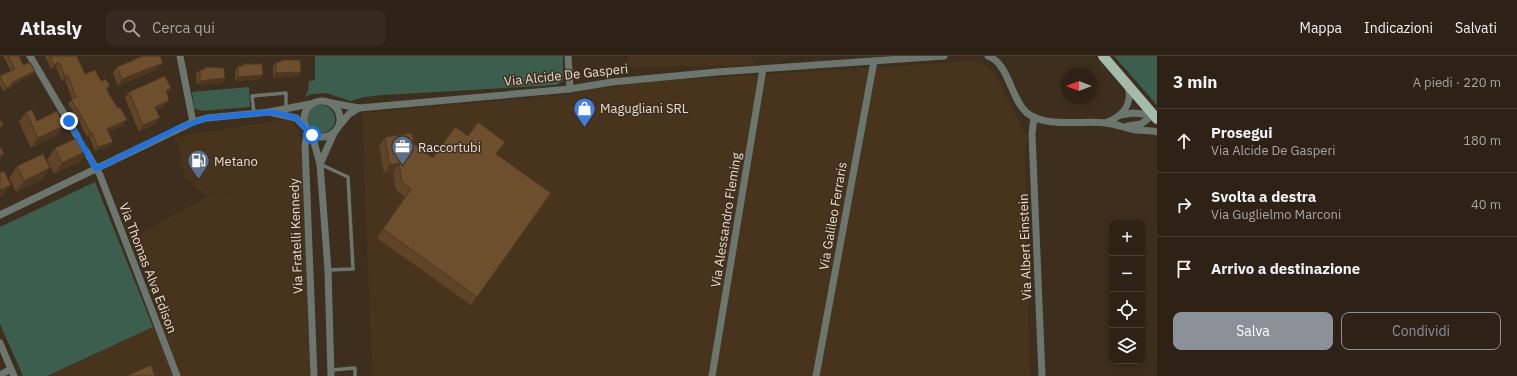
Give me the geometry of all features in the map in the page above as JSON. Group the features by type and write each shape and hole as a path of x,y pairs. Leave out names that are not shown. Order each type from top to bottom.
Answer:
{"main road":[{"path":"1103,56 1155,117"}],"street":[{"name":"Via Thomas Alva Edison","path":"30,56 96,169 177,376"},
{"path":"180,56 193,122"},
{"path":"568,56 570,89"},
{"name":"Via Alcide De Gasperi","path":"330,102 359,108 570,89 612,82 944,56"},
{"path":"989,56 1002,68 1020,105 1027,113 1034,117 1056,121 1105,123 1157,132"},
{"name":"Via Galileo Ferraris","path":"816,376 874,61"},
{"name":"Via Alessandro Fleming","path":"712,376 763,69"},
{"path":"1105,123 1124,112 1129,103 1130,93 1128,86"},
{"path":"0,215 193,122 207,118 269,112 310,104 319,100 330,102 338,110 340,116 336,130 320,164"},
{"path":"310,104 304,112 306,129 314,142 320,164 328,270 331,373"},
{"path":"269,112 296,118 312,135 323,137 336,130 350,114 359,108"},
{"path":"1118,116 1133,113 1155,117"},
{"name":"Via Albert Einstein","path":"1034,117 1032,134 1042,376"},
{"path":"1118,126 1136,125 1155,117"},
{"name":"Via Fratelli Kennedy","path":"306,129 305,145 314,376"},
{"path":"0,343 12,373 0,375"}],"lane":[{"path":"254,114 252,96 286,93 286,109"},
{"path":"320,164 348,177 353,269 328,270"},
{"path":"331,373 355,368 355,376"}],"shaded area":[{"path":"627,56 752,56 754,65 628,67"},
{"path":"975,61 987,65 995,74 1028,139 1025,146 1030,376 372,376 362,113 570,94 621,85 658,81"},
{"path":"281,120 289,120 294,123 299,131 304,182 311,376 48,376 171,319 137,236 209,195 244,190 206,195 184,177 187,173 178,165 182,157 175,138"}],"green space":[{"path":"315,56 563,56 563,81 556,85 384,95 364,97 351,101 326,93 312,94 305,97 308,91 309,81 315,80"},
{"path":"1114,56 1157,56 1157,105"},
{"path":"249,87 250,107 201,111 194,108 192,92"},
{"path":"321,105 331,109 335,119 331,129 321,133 311,129 307,119 311,109"},
{"path":"95,182 153,327 47,376 23,376 0,324 0,227"}],"building":[{"path":"8,56 19,56 23,65 30,62 35,71 11,83 12,85 6,88 0,76 15,69"},
{"path":"50,56 77,56 85,74 95,70 101,81 106,79 110,86 107,88 108,92 118,108 120,107 127,120 107,129 113,142 98,147 92,132 90,133 80,113 71,100 76,97 68,75 65,77 59,62 54,65"},
{"path":"143,56 160,56 163,63 122,79 117,67"},
{"path":"281,60 300,60 301,72 276,73 276,62 281,62"},
{"path":"243,64 262,64 263,75 238,77 238,66 243,66"},
{"path":"205,67 224,68 225,78 200,81 200,70 205,69"},
{"path":"165,76 171,88 166,91 169,99 168,101 155,107 160,118 143,125 129,92"},
{"path":"32,110 37,121 57,111 64,126 38,138 26,112"},
{"path":"1,120 3,126 0,128 0,121"},
{"path":"478,122 505,142 496,154 551,193 477,297 383,229 411,189 402,182 399,163 390,165 385,137 412,133 414,144 433,158 455,127 468,136"},
{"path":"81,136 88,150 62,163 55,148"},
{"path":"0,146 4,154 0,156"},
{"path":"43,154 50,168 24,181 17,166"},
{"path":"4,171 11,185 0,190 0,173"},
{"path":"151,365 155,376 126,376"}],"place":[{"name":"Magugliani SRL","path":"584,128"},
{"name":"Raccortubi","path":"402,166"},
{"name":"Metano","path":"199,180"}],"route":[{"path":"69,121 96,169 178,128 207,118 269,112 282,114 296,118 312,135"}]}
